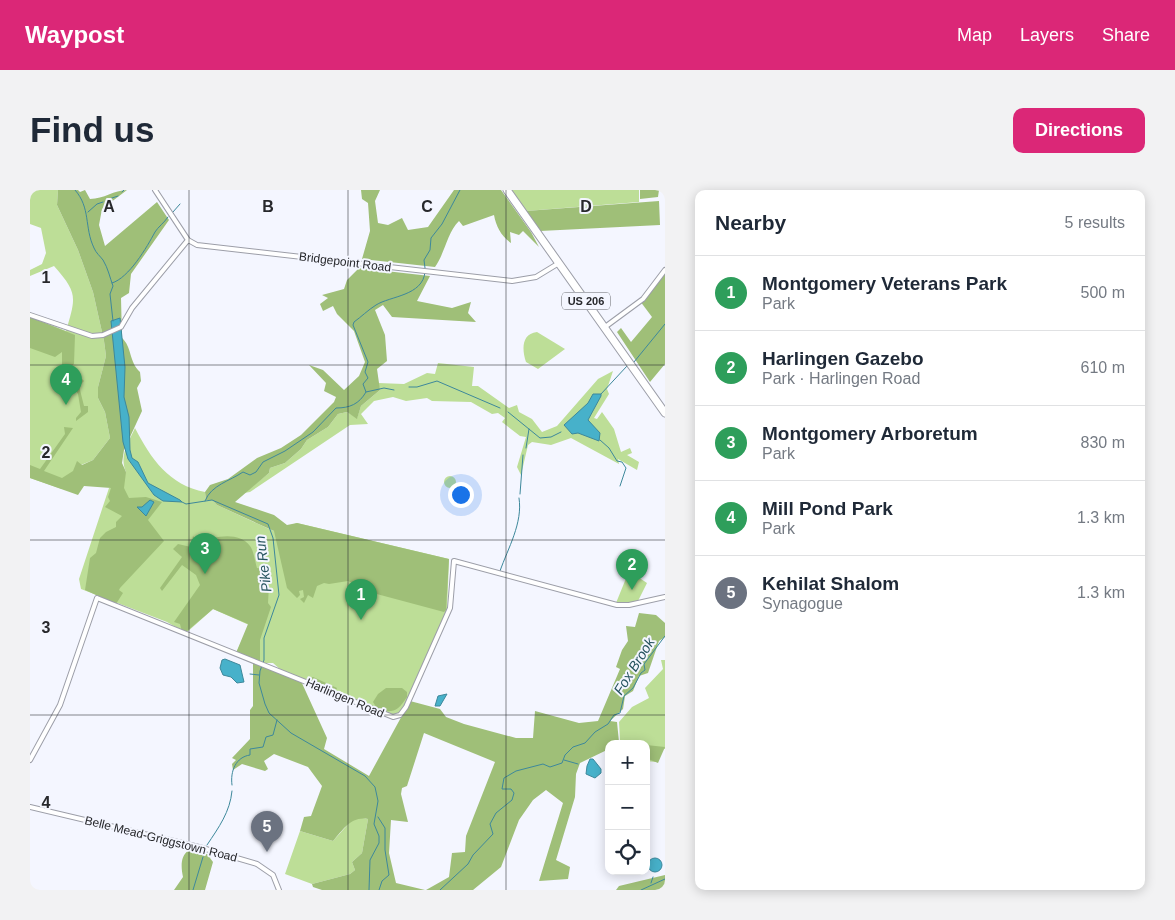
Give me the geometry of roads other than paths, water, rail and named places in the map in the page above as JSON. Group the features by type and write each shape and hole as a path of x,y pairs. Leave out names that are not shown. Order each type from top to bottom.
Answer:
{"highway":[{"name":"US 206","path":"507,190 665,413"}],"street":[{"path":"30,315 82,334 98,336 120,328 188,240 155,190"},
{"name":"Bridgepoint Road","path":"188,240 197,245 518,281 540,276 559,263"},
{"path":"605,327 643,299 665,270"},
{"name":"Harlingen Road","path":"30,760 60,705 97,598 158,621 195,639 378,713 395,717 406,707 450,608 454,561 621,605 665,597"},
{"name":"Belle Mead-Griggstown Road","path":"30,807 199,847 257,864 273,875 278,890"}],"water":[{"path":"120,318 125,367 124,397 129,417 132,458 138,462 148,483 182,502 163,501 154,495 128,459 123,442 111,321"},
{"path":"593,394 601,394 601,396 588,420 600,433 599,441 578,433 572,434 564,425 588,403"},
{"path":"150,500 154,502 146,516 137,507 142,507"},
{"path":"225,659 240,665 244,682 237,683 231,677 223,675 220,668 222,660"},
{"path":"447,694 440,706 435,706 438,696"},
{"path":"590,759 593,759 601,769 601,773 595,778 586,774"},
{"path":"652,858 658,858 662,862 662,868 658,872 650,870 650,860"}],"waterway":[{"name":"Pike Run","path":"75,190 83,204 94,248 105,263 113,286 110,294 113,321"},
{"path":"425,268 424,260 430,250 431,238 442,224 460,190"},
{"path":"106,200 118,196"},
{"path":"88,212 97,204 103,202"},
{"path":"173,212 180,204"},
{"path":"112,283 131,269 156,230 168,217"},
{"path":"205,501 216,487 243,472 250,475 256,472 263,462 285,451 313,432 336,408 350,406 360,400 366,392 363,384 368,378 365,372 368,362 353,325 354,322 376,305 412,291 423,280 425,272"},
{"path":"634,362 665,324"},
{"path":"601,394 627,366"},
{"path":"409,387 417,387 437,381 500,408"},
{"path":"366,392 384,388 394,390"},
{"path":"508,412 540,438 551,437 561,432"},
{"path":"526,448 529,429"},
{"path":"600,440 609,448 617,461 622,462 626,468 620,486"},
{"path":"520,494 523,455"},
{"path":"500,571 517,526 520,507 519,498"},
{"name":"Pike Run","path":"182,502 186,504 212,500 268,524 273,538 279,595 264,638 264,660 260,671 259,683 269,713 291,733 365,776 375,787 378,801 374,824 379,836 379,843 370,860 369,890"},
{"name":"Fox Brook","path":"440,890 468,864 473,855 493,834 490,824 496,813 512,800 514,793 511,789 502,789 504,778 516,771 543,764 550,767 562,763 565,755 573,747 585,743 595,732 608,724 614,715 620,713 624,696 633,688 641,673 645,670 644,664 665,636"},
{"path":"250,674 259,675"},
{"path":"232,785 232,775 235,766 245,756 250,755 250,749 263,747 266,737 273,735 277,720"},
{"path":"564,760 578,764"},
{"path":"207,845 220,826 231,799 232,791"},
{"name":"Fox Brook","path":"378,817 385,828 385,850 389,875 382,881 379,890"},
{"path":"193,890 203,857"},
{"path":"651,883 653,877"},
{"path":"641,890 665,879"}],"place":[{"name":"Mill Pond Park","path":"66,405"},
{"name":"Montgomery Arboretum","path":"205,574"},
{"name":"Harlingen Gazebo","path":"632,590"},
{"name":"Montgomery Veterans Park","path":"361,620"},
{"name":"Kehilat Shalom","path":"267,852"}]}
